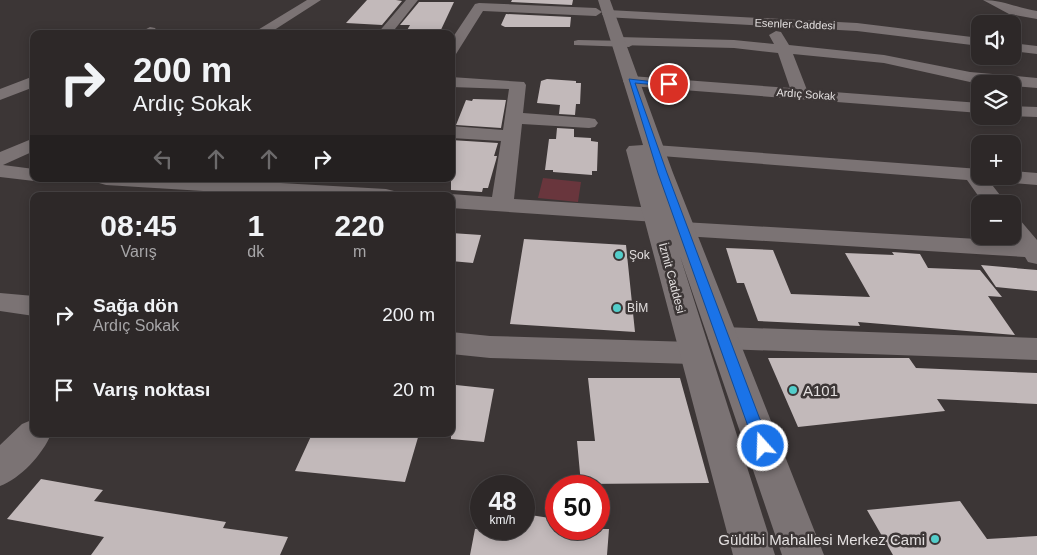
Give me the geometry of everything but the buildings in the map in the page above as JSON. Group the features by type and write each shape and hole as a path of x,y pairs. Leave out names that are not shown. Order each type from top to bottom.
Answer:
{"main road":[{"name":"İzmit Caddesi","path":"600,6 631,81 683,229 803,555"},
{"name":"İzmit Caddesi","path":"618,46 656,215 692,353 754,555"}],"street":[{"path":"265,30 315,0"},
{"path":"387,30 412,0"},
{"path":"989,0 1013,10 1037,15"},
{"name":"Esenler Caddesi","path":"455,44 478,7 600,6 769,23 857,26 971,41"},
{"path":"769,23 784,49 800,94"},
{"path":"940,37 950,73"},
{"path":"618,46 579,47 734,44 884,59 950,73 971,81"},
{"path":"1021,48 1037,50"},
{"name":"Ardıç Sokak","path":"631,81 971,107"},
{"path":"455,82 518,85 502,204"},
{"path":"0,95 30,83"},
{"path":"1021,83 1037,83"},
{"path":"1021,111 1037,112"},
{"path":"455,132 589,123"},
{"path":"1,169 30,147"},
{"path":"655,151 971,175"},
{"path":"1,169 30,174"},
{"path":"1021,178 1037,179"},
{"path":"192,182 254,192 285,184 348,192"},
{"path":"455,201 656,215"},
{"path":"683,229 1035,252"},
{"path":"1021,236 1035,252"},
{"path":"0,302 30,306"},
{"path":"723,338 1037,349"},
{"path":"455,344 490,348 692,353"},
{"path":"0,470 31,437"}],"shaded area":[{"path":"543,178 581,182 578,202 538,198"}],"place":[{"name":"Şok","path":"619,255"},
{"name":"BİM","path":"617,308"},
{"name":"A101","path":"793,390"},
{"name":"Güldibi Mahallesi Merkez Cami","path":"935,539"}],"route":[{"path":"669,84 631,81 662,173 763,446"}]}
